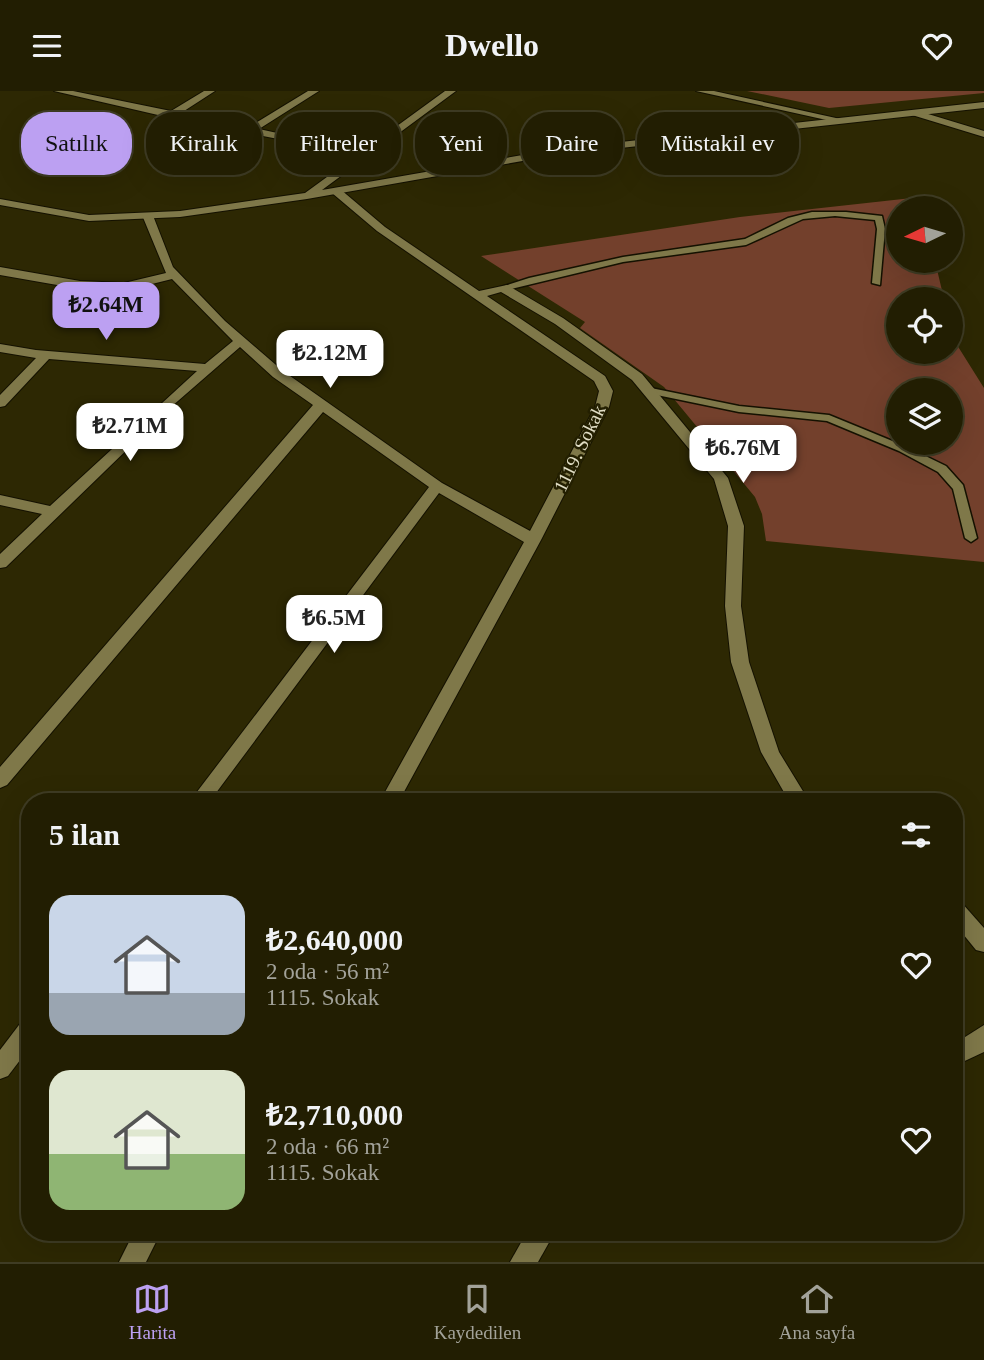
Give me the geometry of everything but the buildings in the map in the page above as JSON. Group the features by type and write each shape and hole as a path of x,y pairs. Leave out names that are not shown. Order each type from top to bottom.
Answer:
{"street":[{"path":"59,91 157,112"},
{"path":"176,112 210,91"},
{"path":"262,123 314,91"},
{"path":"401,127 451,91"},
{"path":"701,91 840,120"},
{"path":"0,202 89,218 180,214 307,196 557,152 692,135 984,105"},
{"path":"915,113 984,134"},
{"path":"307,196 335,175"},
{"name":"1119. Sokak","path":"336,191 381,229 600,379 606,391 602,407 533,540 394,793"},
{"path":"148,215 168,268 240,341 321,405 437,486 533,540"},
{"path":"0,271 80,285 124,287 174,275"},
{"path":"478,295 503,288 559,321 638,377 721,478 736,526 733,606 740,661 770,752 794,793"},
{"path":"0,563 240,341"},
{"path":"0,348 46,355 208,368"},
{"path":"0,403 46,355"},
{"path":"0,780 321,405"},
{"path":"206,793 437,486"},
{"path":"0,500 54,512"},
{"path":"963,918 984,943"},
{"path":"963,1051 977,1044 984,1036"},
{"path":"0,1068 21,1040"},
{"path":"132,1262 143,1241"},
{"path":"523,1262 536,1241"}],"lane":[{"path":"503,288 536,278 663,251 757,240 793,219 830,213 879,218 881,229 877,283"},
{"path":"651,391 739,409 829,418 891,444 942,469 959,488 971,538"}],"shaded area":[{"path":"747,91 984,91 984,93 829,108"},
{"path":"886,201 886,273 938,273 941,287 886,287 886,364 963,364 963,355 984,388 984,562 766,541 762,514 755,497 664,387 580,328 585,322 481,256 740,217"}]}
